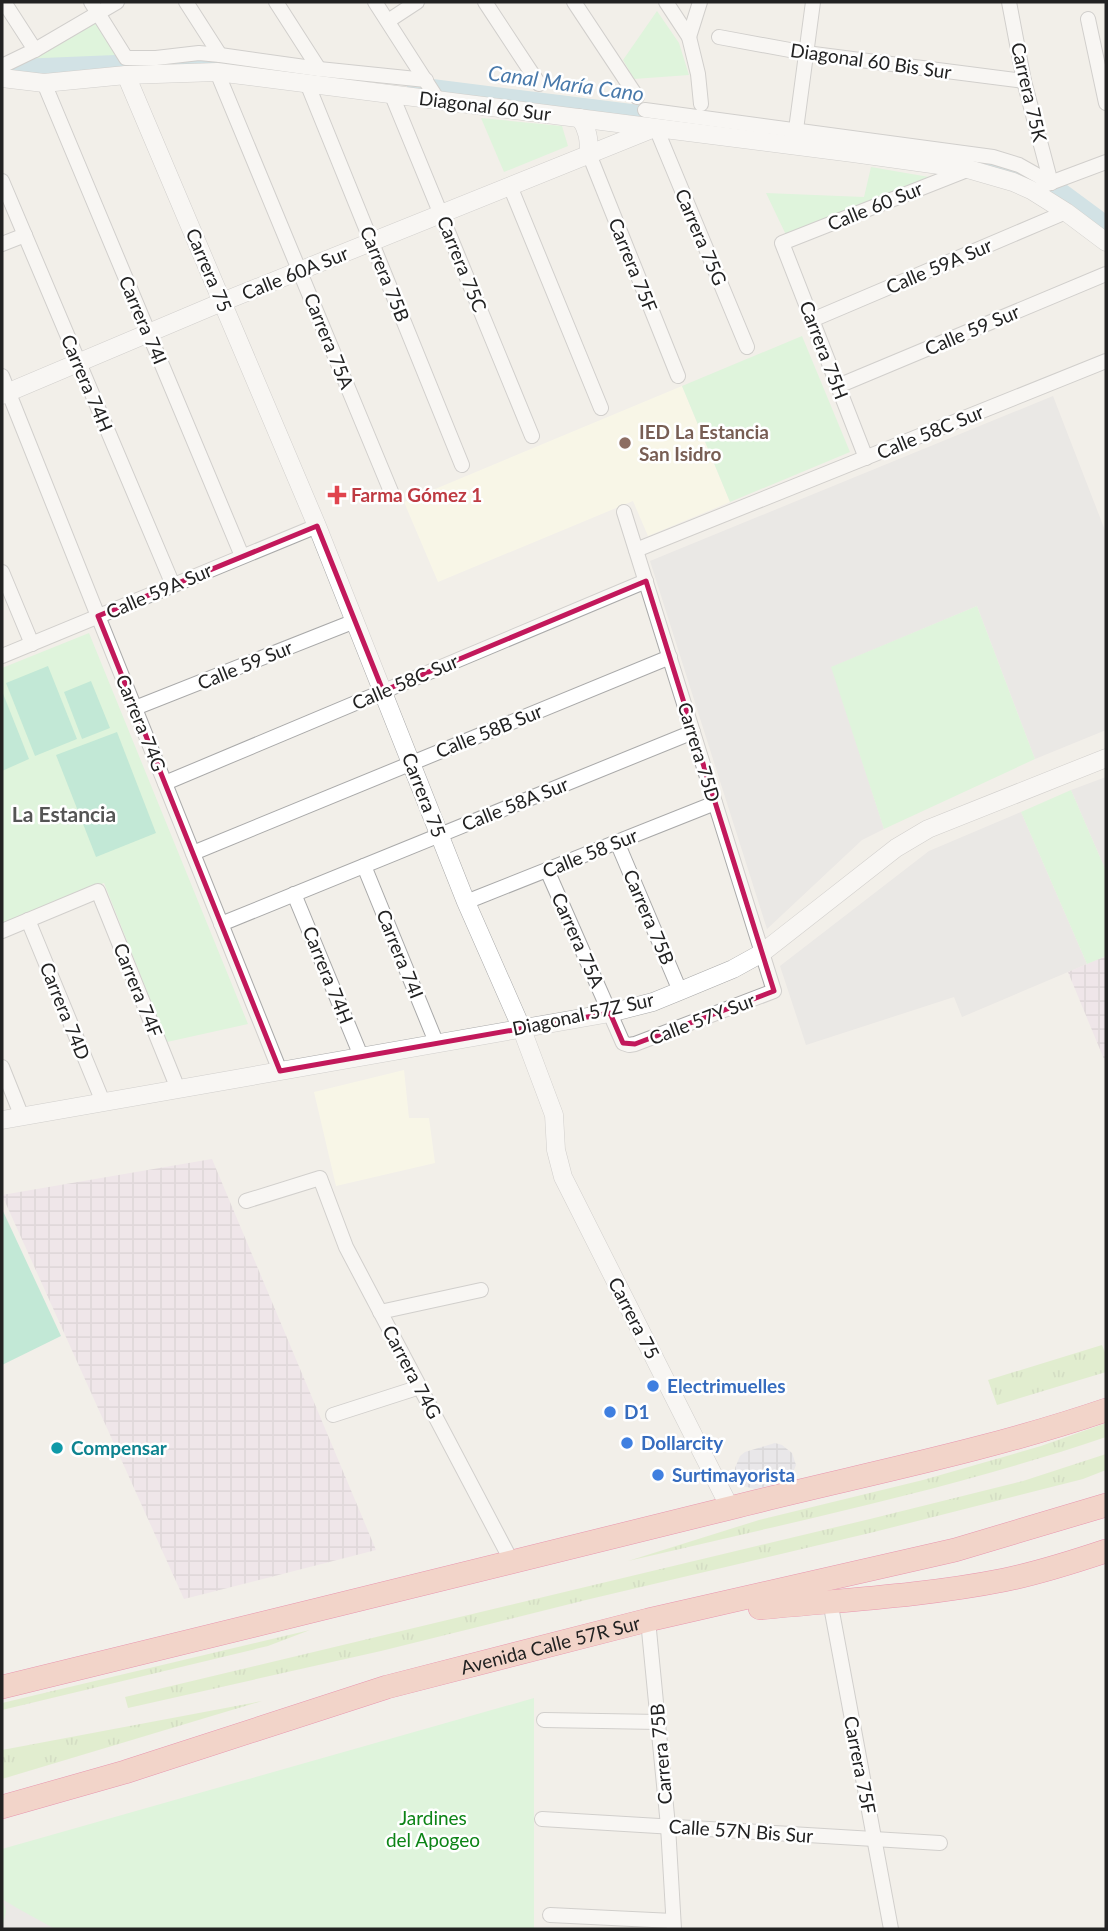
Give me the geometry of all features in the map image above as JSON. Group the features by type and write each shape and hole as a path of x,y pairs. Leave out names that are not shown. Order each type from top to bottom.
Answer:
{"highway":[{"path":"2,1687 989,1446 1106,1410"},
{"name":"Avenida Calle 57R Sur","path":"2,1807 125,1772 387,1686 648,1620 955,1550 1106,1505"},
{"path":"673,1616 959,1588 1007,1580 1106,1551"}],"street":[{"path":"4,2 35,50"},
{"path":"2,66 35,50 94,7 117,2"},
{"name":"Carrera 75A","path":"186,2 219,63 300,271 392,494"},
{"name":"Carrera 75B","path":"276,2 313,76 372,242 462,466"},
{"path":"375,2 438,100"},
{"path":"387,21 417,2"},
{"path":"485,2 539,84"},
{"name":"Diagonal 60 Sur","path":"574,2 641,104 795,138 968,169 1013,182 1066,212 1106,242"},
{"path":"666,2 689,37 698,74 701,104"},
{"path":"689,37 700,2"},
{"path":"795,138 813,2"},
{"name":"Carrera 75K","path":"1009,2 1024,81 1051,183"},
{"name":"Carrera 75","path":"94,7 126,66 317,526 466,902 521,1027 554,1115 556,1150 563,1177 730,1508"},
{"path":"1088,19 1106,103"},
{"name":"Diagonal 60 Bis Sur","path":"719,37 806,53 1024,81"},
{"path":"2,56 17,60"},
{"name":"Diagonal 60 Sur","path":"2,78 44,83 126,66 219,63 313,76 438,100 656,128 993,157 1019,164 1051,183"},
{"name":"Diagonal 60 Sur","path":"313,76 426,80"},
{"name":"Carrera 74I","path":"44,83 242,556"},
{"name":"Carrera 75C","path":"391,93 532,436"},
{"path":"580,118 586,128 589,154"},
{"name":"Calle 60A Sur","path":"4,387 79,362 656,128"},
{"name":"Carrera 75G","path":"656,128 747,347"},
{"name":"Carrera 75F","path":"589,154 678,376"},
{"path":"1031,190 1106,162"},
{"name":"Calle 60 Sur","path":"782,243 968,169"},
{"name":"Carrera 74H","path":"2,181 173,585"},
{"path":"510,186 601,408"},
{"name":"Calle 59A Sur","path":"812,320 1066,212"},
{"path":"2,244 25,235"},
{"name":"Carrera 75H","path":"782,243 866,458"},
{"name":"Calle 59 Sur","path":"838,386 1106,274"},
{"name":"Calle 58C Sur","path":"636,551 1104,366"},
{"name":"Carrera 74G","path":"4,387 280,1070"},
{"name":"Carrera 75D","path":"624,512 774,991"},
{"name":"Calle 59A Sur","path":"2,656 317,526"},
{"path":"2,572 32,644"},
{"name":"Calle 58C Sur","path":"165,783 646,581"},
{"name":"Calle 59 Sur","path":"135,708 355,621"},
{"name":"Calle 58B Sur","path":"193,853 670,657"},
{"name":"Calle 58A Sur","path":"221,924 693,732"},
{"name":"Diagonal 57Z Sur","path":"2,1121 610,1013 653,1002 762,953 914,836 1106,758"},
{"name":"Calle 58 Sur","path":"466,902 715,803"},
{"name":"Carrera 75B","path":"617,842 680,991"},
{"name":"Carrera 74I","path":"364,866 436,1042"},
{"name":"Carrera 75A","path":"547,870 623,1043 629,1045"},
{"name":"Carrera 74F","path":"28,920 98,891 178,1089"},
{"name":"Carrera 74H","path":"294,894 361,1056"},
{"path":"2,931 28,920"},
{"name":"Carrera 74D","path":"28,920 103,1102"},
{"name":"Calle 57Y Sur","path":"629,1045 774,991"},
{"path":"2,1066 22,1116"},
{"name":"Carrera 74G","path":"246,1201 320,1178 346,1247 512,1562"},
{"path":"380,1312 481,1290"},
{"path":"333,1415 420,1387"},
{"name":"Carrera 75F","path":"830,1601 891,1929"},
{"name":"Carrera 75B","path":"648,1620 668,1826 674,1925"},
{"path":"544,1720 659,1722"},
{"name":"Calle 57N Bis Sur","path":"542,1819 940,1843"},
{"path":"550,1915 674,1925"}],"highlighted area":[{"path":"317,526 383,691 646,581 774,991 635,1044 623,1043 610,1013 280,1071 98,616"}],"shaded area":[{"name":"IED La Estancia San Isidro","path":"682,386 730,502 648,536 633,501 438,582 404,502"},
{"path":"1053,396 1106,533 1106,730 1035,759 977,606 832,667 884,829 862,840 767,929 650,561"},
{"path":"1106,777 1106,871 1071,790"},
{"path":"1021,812 1087,964 962,1017 954,997 806,1045 780,966 929,851"},
{"path":"1106,956 1106,1064 1068,972"},
{"path":"404,1070 409,1118 429,1118 435,1163 336,1186 314,1092"},
{"path":"212,1159 376,1550 184,1599 2,1195"},
{"path":"775,1443 792,1453 796,1465 791,1477 786,1481 755,1489 743,1486 735,1475 740,1456"},
{"path":"2,1899 55,1929 2,1929 6,1911"}],"green space":[{"path":"657,11 679,43 689,75 634,79 623,60"},
{"path":"95,22 122,64 19,68"},
{"path":"481,118 562,126 568,146 504,172"},
{"path":"871,167 935,178 787,237 766,193 864,197"},
{"path":"802,336 850,452 730,502 682,386"},
{"path":"977,606 1035,759 884,829 831,667"},
{"path":"89,633 248,1024 167,1042 104,883 2,924 2,668"},
{"path":"48,666 77,739 35,756 6,683"},
{"path":"91,681 110,728 82,739 64,692"},
{"path":"2,691 29,759 2,771"},
{"path":"117,732 156,833 96,857 56,755"},
{"path":"1071,790 1106,871 1106,956 1087,964 1021,812"},
{"path":"2,1209 61,1336 2,1365"},
{"path":"1102,1345 1106,1355 1106,1372 997,1405 988,1380"},
{"path":"1106,1423 1106,1437 1047,1456 868,1505 628,1561 759,1520 923,1480 1041,1446"},
{"path":"1106,1454 1106,1470 1083,1479 874,1532 381,1651 128,1708 125,1697 870,1519 1023,1481"},
{"path":"310,1630 268,1646 2,1710 2,1703"},
{"name":"Jardines del Apogeo","path":"534,1698 534,1929 2,1929 2,1849"},
{"path":"262,1701 2,1779 2,1750"}],"waterway":[{"name":"Canal María Cano","path":"2,65 19,68 213,60 225,62"},
{"name":"Canal María Cano","path":"416,86 663,117"},
{"name":"Canal María Cano","path":"978,161 990,162 1060,191 1106,225"}],"place":[{"name":"IED La Estancia San Isidro","path":"625,443"},
{"name":"Farma Gómez 1","path":"337,495"},
{"name":"Electrimuelles","path":"653,1386"},
{"name":"D1","path":"610,1412"},
{"name":"Dollarcity","path":"627,1443"},
{"name":"Compensar","path":"57,1448"},
{"name":"Surtimayorista","path":"658,1475"}],"district":[{"name":"La Estancia","path":"64,815"}]}
